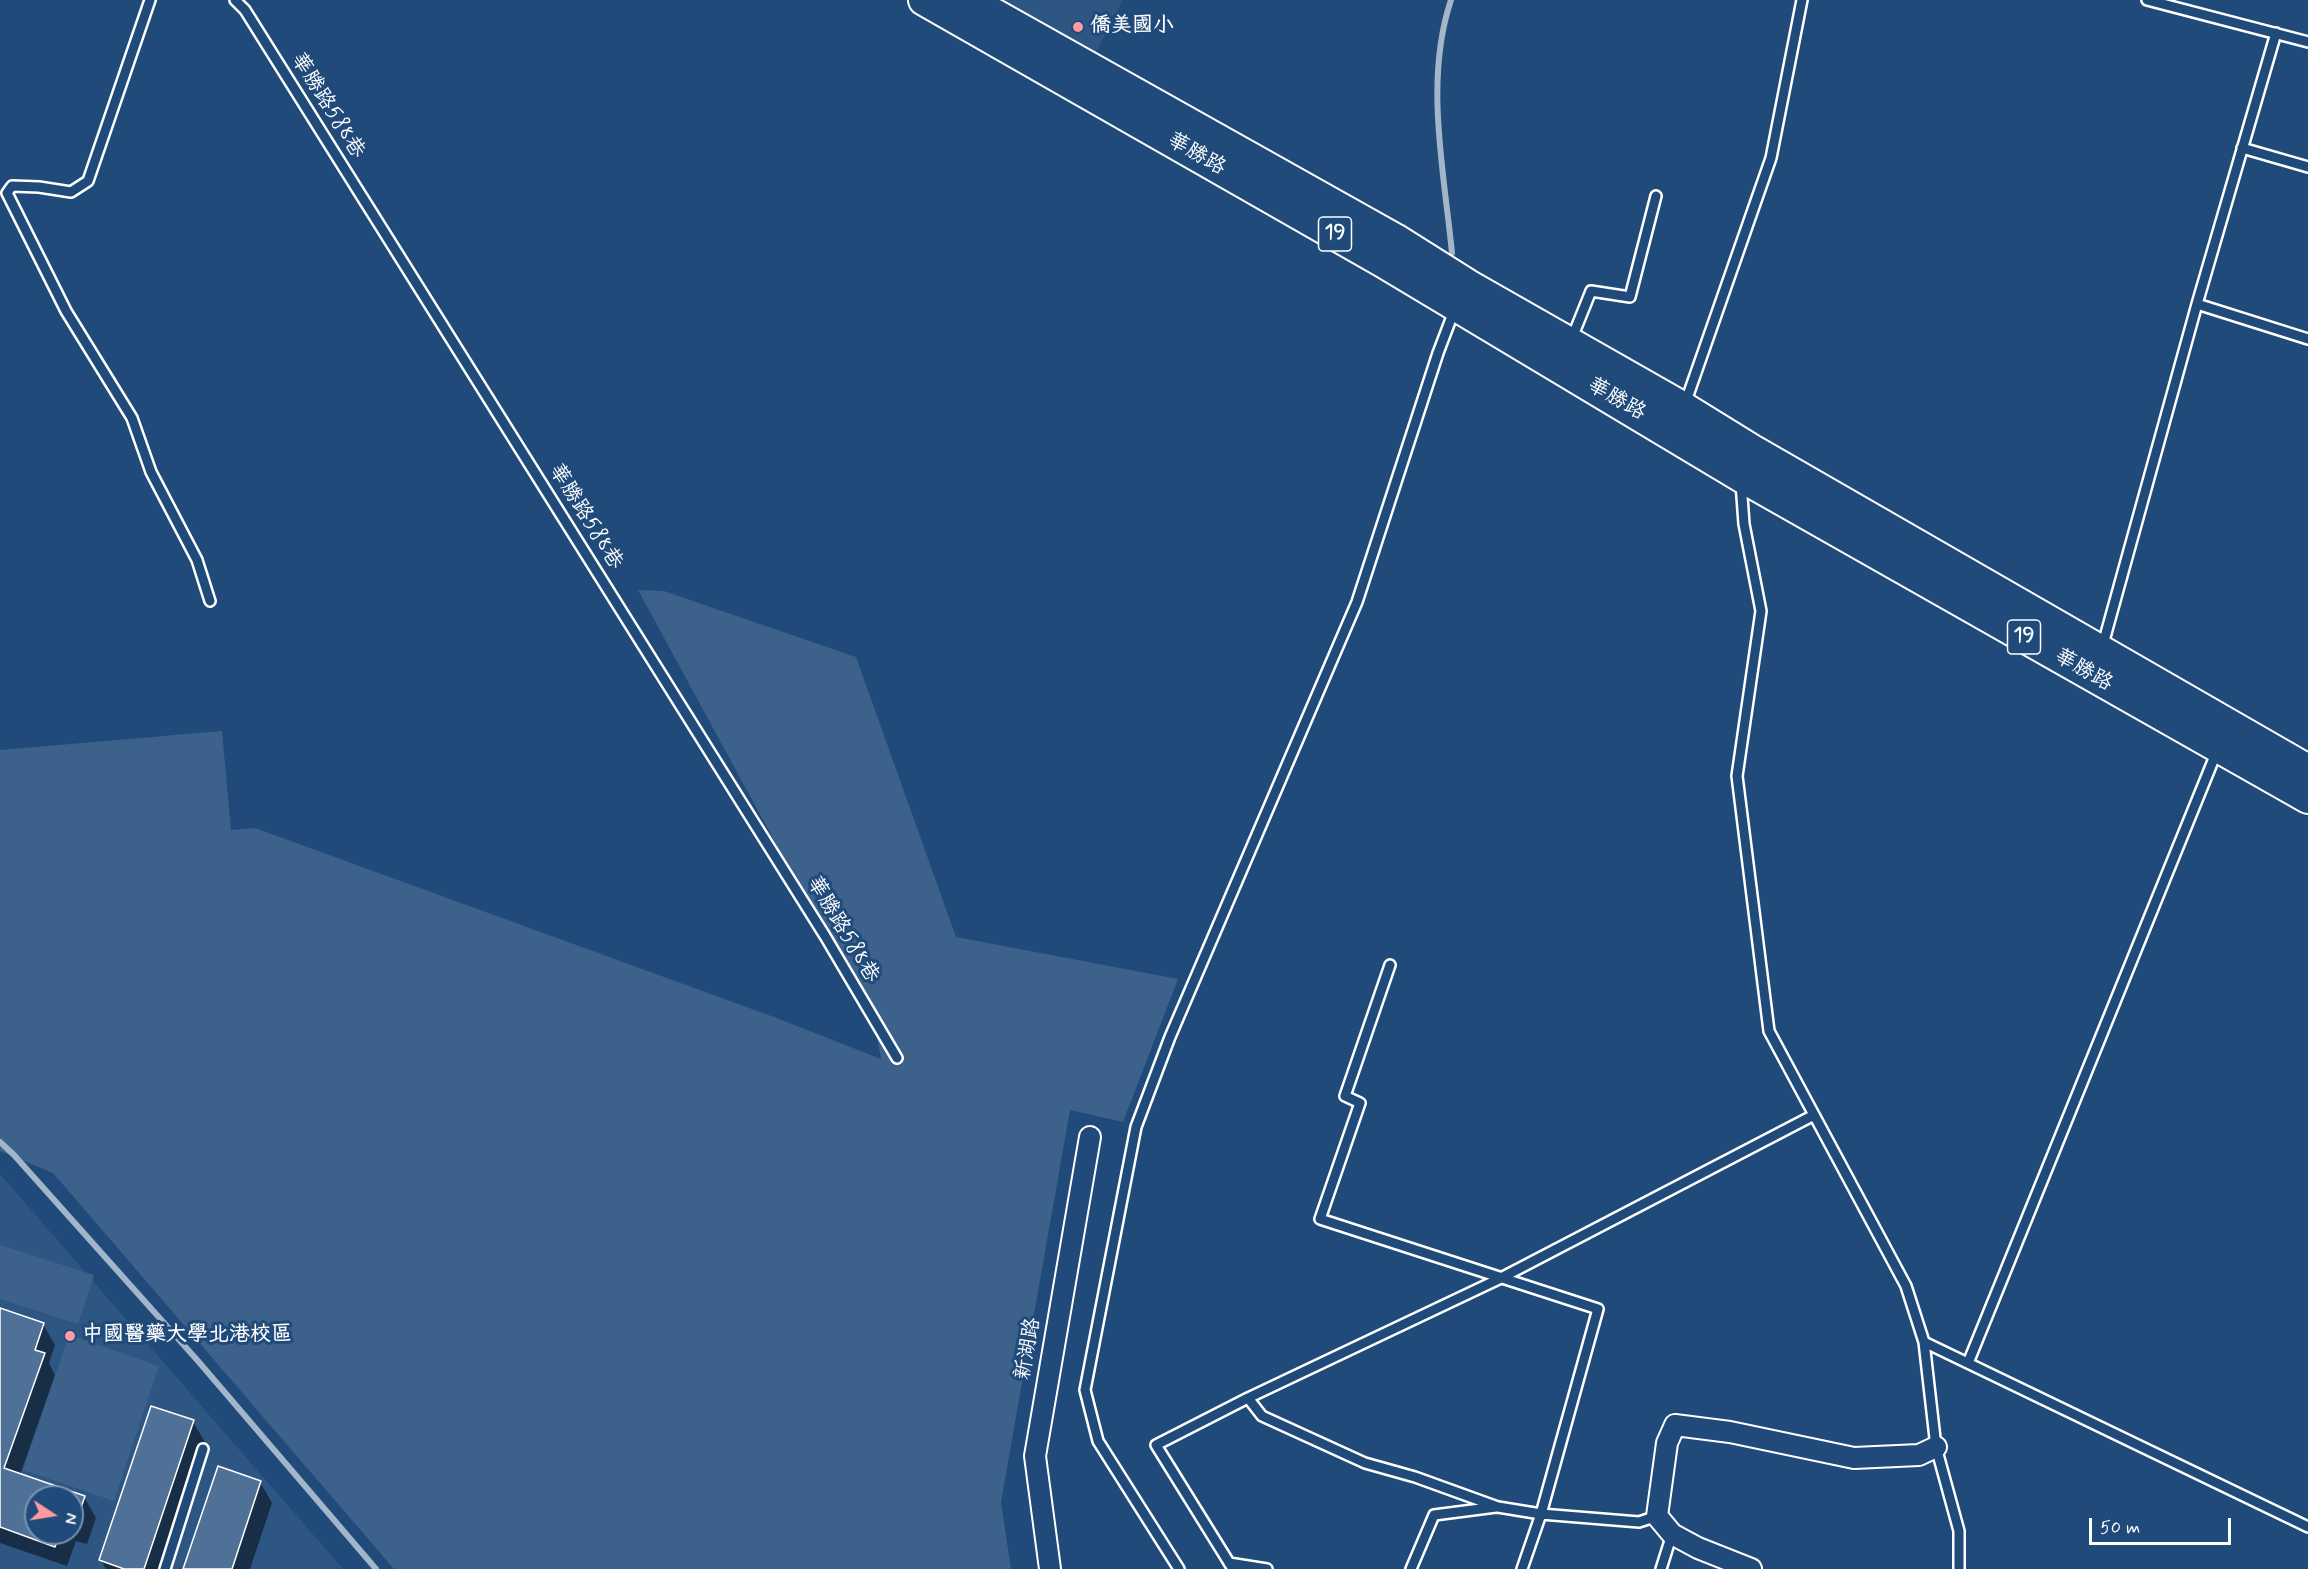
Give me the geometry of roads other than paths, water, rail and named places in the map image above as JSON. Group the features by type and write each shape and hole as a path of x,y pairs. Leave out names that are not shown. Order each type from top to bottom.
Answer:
{"main road":[{"name":"華勝路","path":"924,0 1372,256 1570,343 1677,420"},
{"name":"華勝路","path":"969,0 1395,239 1462,296 1677,420 1746,463 2225,737 2308,798"},
{"name":"華勝路","path":"2225,737 2308,770"}],"street":[{"name":"新湖路","path":"1050,1569 1035,1456 1090,1137"},
{"path":"1751,1569 1698,1548 1672,1534 1657,1516 1667,1443 1675,1425 1730,1432 1854,1458 1919,1455 1936,1447"}],"lane":[{"path":"150,0 88,181 71,192 12,186 8,193 66,310 132,418 151,472 197,560 210,601"},
{"name":"華勝路588巷","path":"235,0 245,10 258,30 781,865 897,1058"},
{"path":"1677,420 1771,158 1802,0"},
{"path":"2147,0 2308,42"},
{"path":"2094,662 2276,33"},
{"path":"2242,148 2308,167"},
{"path":"1570,343 1591,291 1630,297 1656,196"},
{"path":"1179,1569 1098,1441 1085,1390 1136,1127 1218,921 1357,602 1438,353 1462,296"},
{"path":"2197,304 2308,339"},
{"path":"1746,463 1744,524 1761,611 1737,776 1769,1031 1906,1286 1924,1342 1936,1447 1959,1530 1959,1569"},
{"path":"1968,1363 2225,737"},
{"path":"1390,965 1345,1096 1360,1102 1320,1219 1499,1279 1598,1309 1541,1514 1522,1569"},
{"path":"1267,1569 1231,1566 1156,1445 1248,1398 1499,1279 1814,1115"},
{"path":"1924,1342 2308,1527"},
{"path":"1248,1398 1262,1416 1365,1463 1415,1477 1498,1507 1541,1514 1640,1522 1657,1516"},
{"path":"165,1569 203,1449"},
{"path":"1412,1569 1434,1515 1498,1507"},
{"path":"1661,1569 1672,1534"}],"waterway":[{"path":"1451,0 1443,30 1437,94 1441,158 1452,253"},
{"path":"0,1142 198,1361 376,1569"}],"place":[{"name":"僑美國小","path":"1078,27"},
{"name":"中國醫藥大學北港校區","path":"70,1336"}]}
